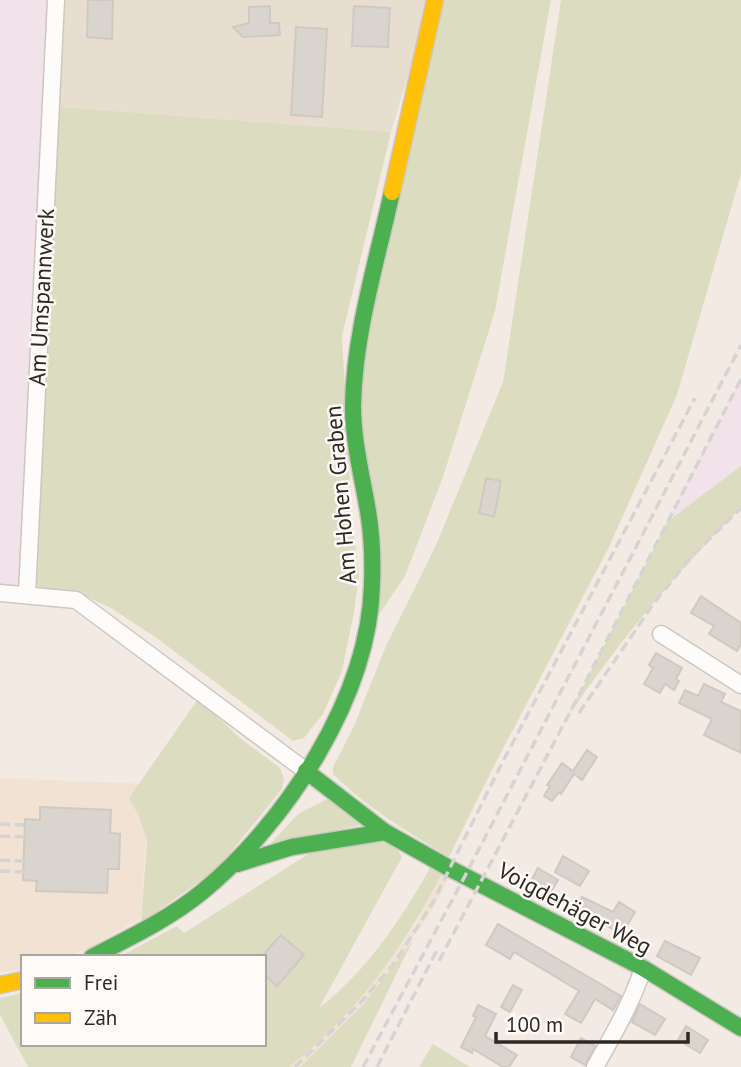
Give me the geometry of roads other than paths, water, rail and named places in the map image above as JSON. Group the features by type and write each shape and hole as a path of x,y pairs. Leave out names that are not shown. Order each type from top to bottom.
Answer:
{"street":[{"name":"Am Umspannwerk","path":"27,594 56,0"},
{"name":"Am Hohen Graben","path":"306,771 334,721 357,668 370,618 372,549 353,407 357,363 363,322 435,0"},
{"path":"0,593 76,600 306,771 274,819 232,866 176,911 96,955"},
{"path":"661,634 741,685"},
{"name":"Voigdehäger Weg","path":"306,771 385,832 643,968 741,1028"},
{"path":"232,866 259,855 315,841 385,832"},
{"path":"595,1067 618,1028 638,986 643,968"},
{"path":"0,985 21,980"}],"railway":[{"path":"363,1067 741,345"},
{"path":"439,961 741,379"},
{"path":"295,1067 362,1001 395,962 432,904 502,763 695,398"},
{"path":"579,713 654,603 692,556 741,508"},
{"path":"0,824 25,825"},
{"path":"0,836 25,837"},
{"path":"0,860 24,861"},
{"path":"0,871 24,872"},
{"path":"377,1067 438,948"}]}
